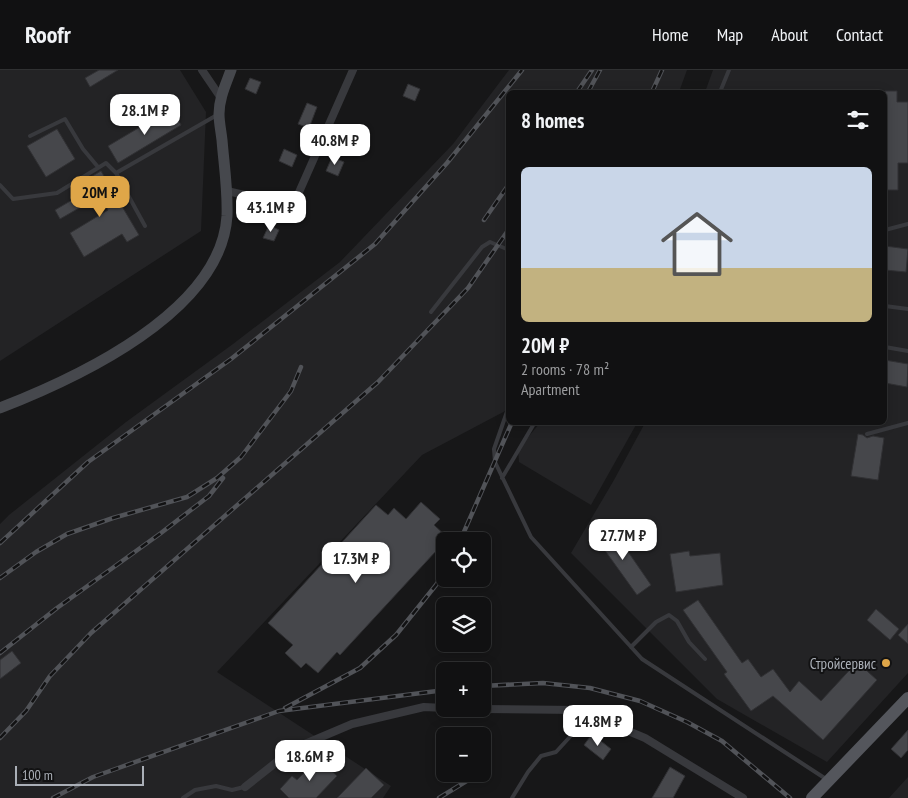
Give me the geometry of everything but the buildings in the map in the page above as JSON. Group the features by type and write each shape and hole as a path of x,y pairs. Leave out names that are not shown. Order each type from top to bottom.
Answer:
{"main road":[{"path":"812,798 908,698"}],"street":[{"path":"202,70 221,98"},
{"path":"0,408 62,382 129,345 166,316 199,281 220,248 225,229 227,192 219,114 221,98 231,70"},
{"path":"227,192 285,204 292,203 296,199 353,70"},
{"path":"245,787 293,749 352,724 424,707 436,708"},
{"path":"491,708 578,710 645,738 743,798"}],"lane":[{"path":"721,90 729,70"},
{"path":"116,173 219,114"},
{"path":"30,136 65,119 83,149 98,167"},
{"path":"0,185 13,199 57,193 106,163 116,173 145,226"},
{"path":"887,229 908,224"},
{"path":"431,312 482,246 490,242 506,249"},
{"path":"887,306 908,310"},
{"path":"887,347 908,351"},
{"path":"506,415 494,449 495,462 530,538 642,659 828,780"},
{"path":"867,434 908,423"},
{"path":"502,478 533,425"},
{"path":"631,647 656,622 669,615 677,621 689,642 705,659"},
{"path":"512,798 528,772 542,756 556,752 590,715"},
{"path":"183,798 202,788 216,786 232,790 245,787"}],"shaded area":[{"path":"0,70 180,70 206,112 201,231 0,361"},
{"path":"509,70 687,70 680,90 506,90 506,411 422,455 217,672 391,786 383,798 0,798 0,524 126,422 233,344 340,262 453,144"},
{"path":"713,70 908,70 908,673 827,762 717,699 571,553 644,425 887,425 887,90 706,90"},
{"path":"538,425 636,425 591,505 519,462 518,449"},
{"path":"908,777 908,798 889,798"}],"railway":[{"path":"0,543 88,462 231,359 375,244 447,163 522,70"},
{"path":"578,90 592,70"},
{"path":"589,90 600,70"},
{"path":"653,90 662,70"},
{"path":"484,220 506,188"},
{"path":"0,738 26,711 50,676 91,633 378,382 468,288 506,233"},
{"path":"0,578 36,552 67,534 113,518 187,497 217,478 241,457 291,391 301,367"},
{"path":"464,532 511,425"},
{"path":"0,653 57,608 209,496 223,478"},
{"path":"285,708 360,668 396,635 436,585"},
{"path":"491,686 543,683 590,688 640,701 687,722 722,741 790,798"},
{"path":"53,798 93,777 279,711 436,691"},
{"path":"439,798 465,782"}],"place":[{"name":"Стройсервис","path":"886,663"}]}
